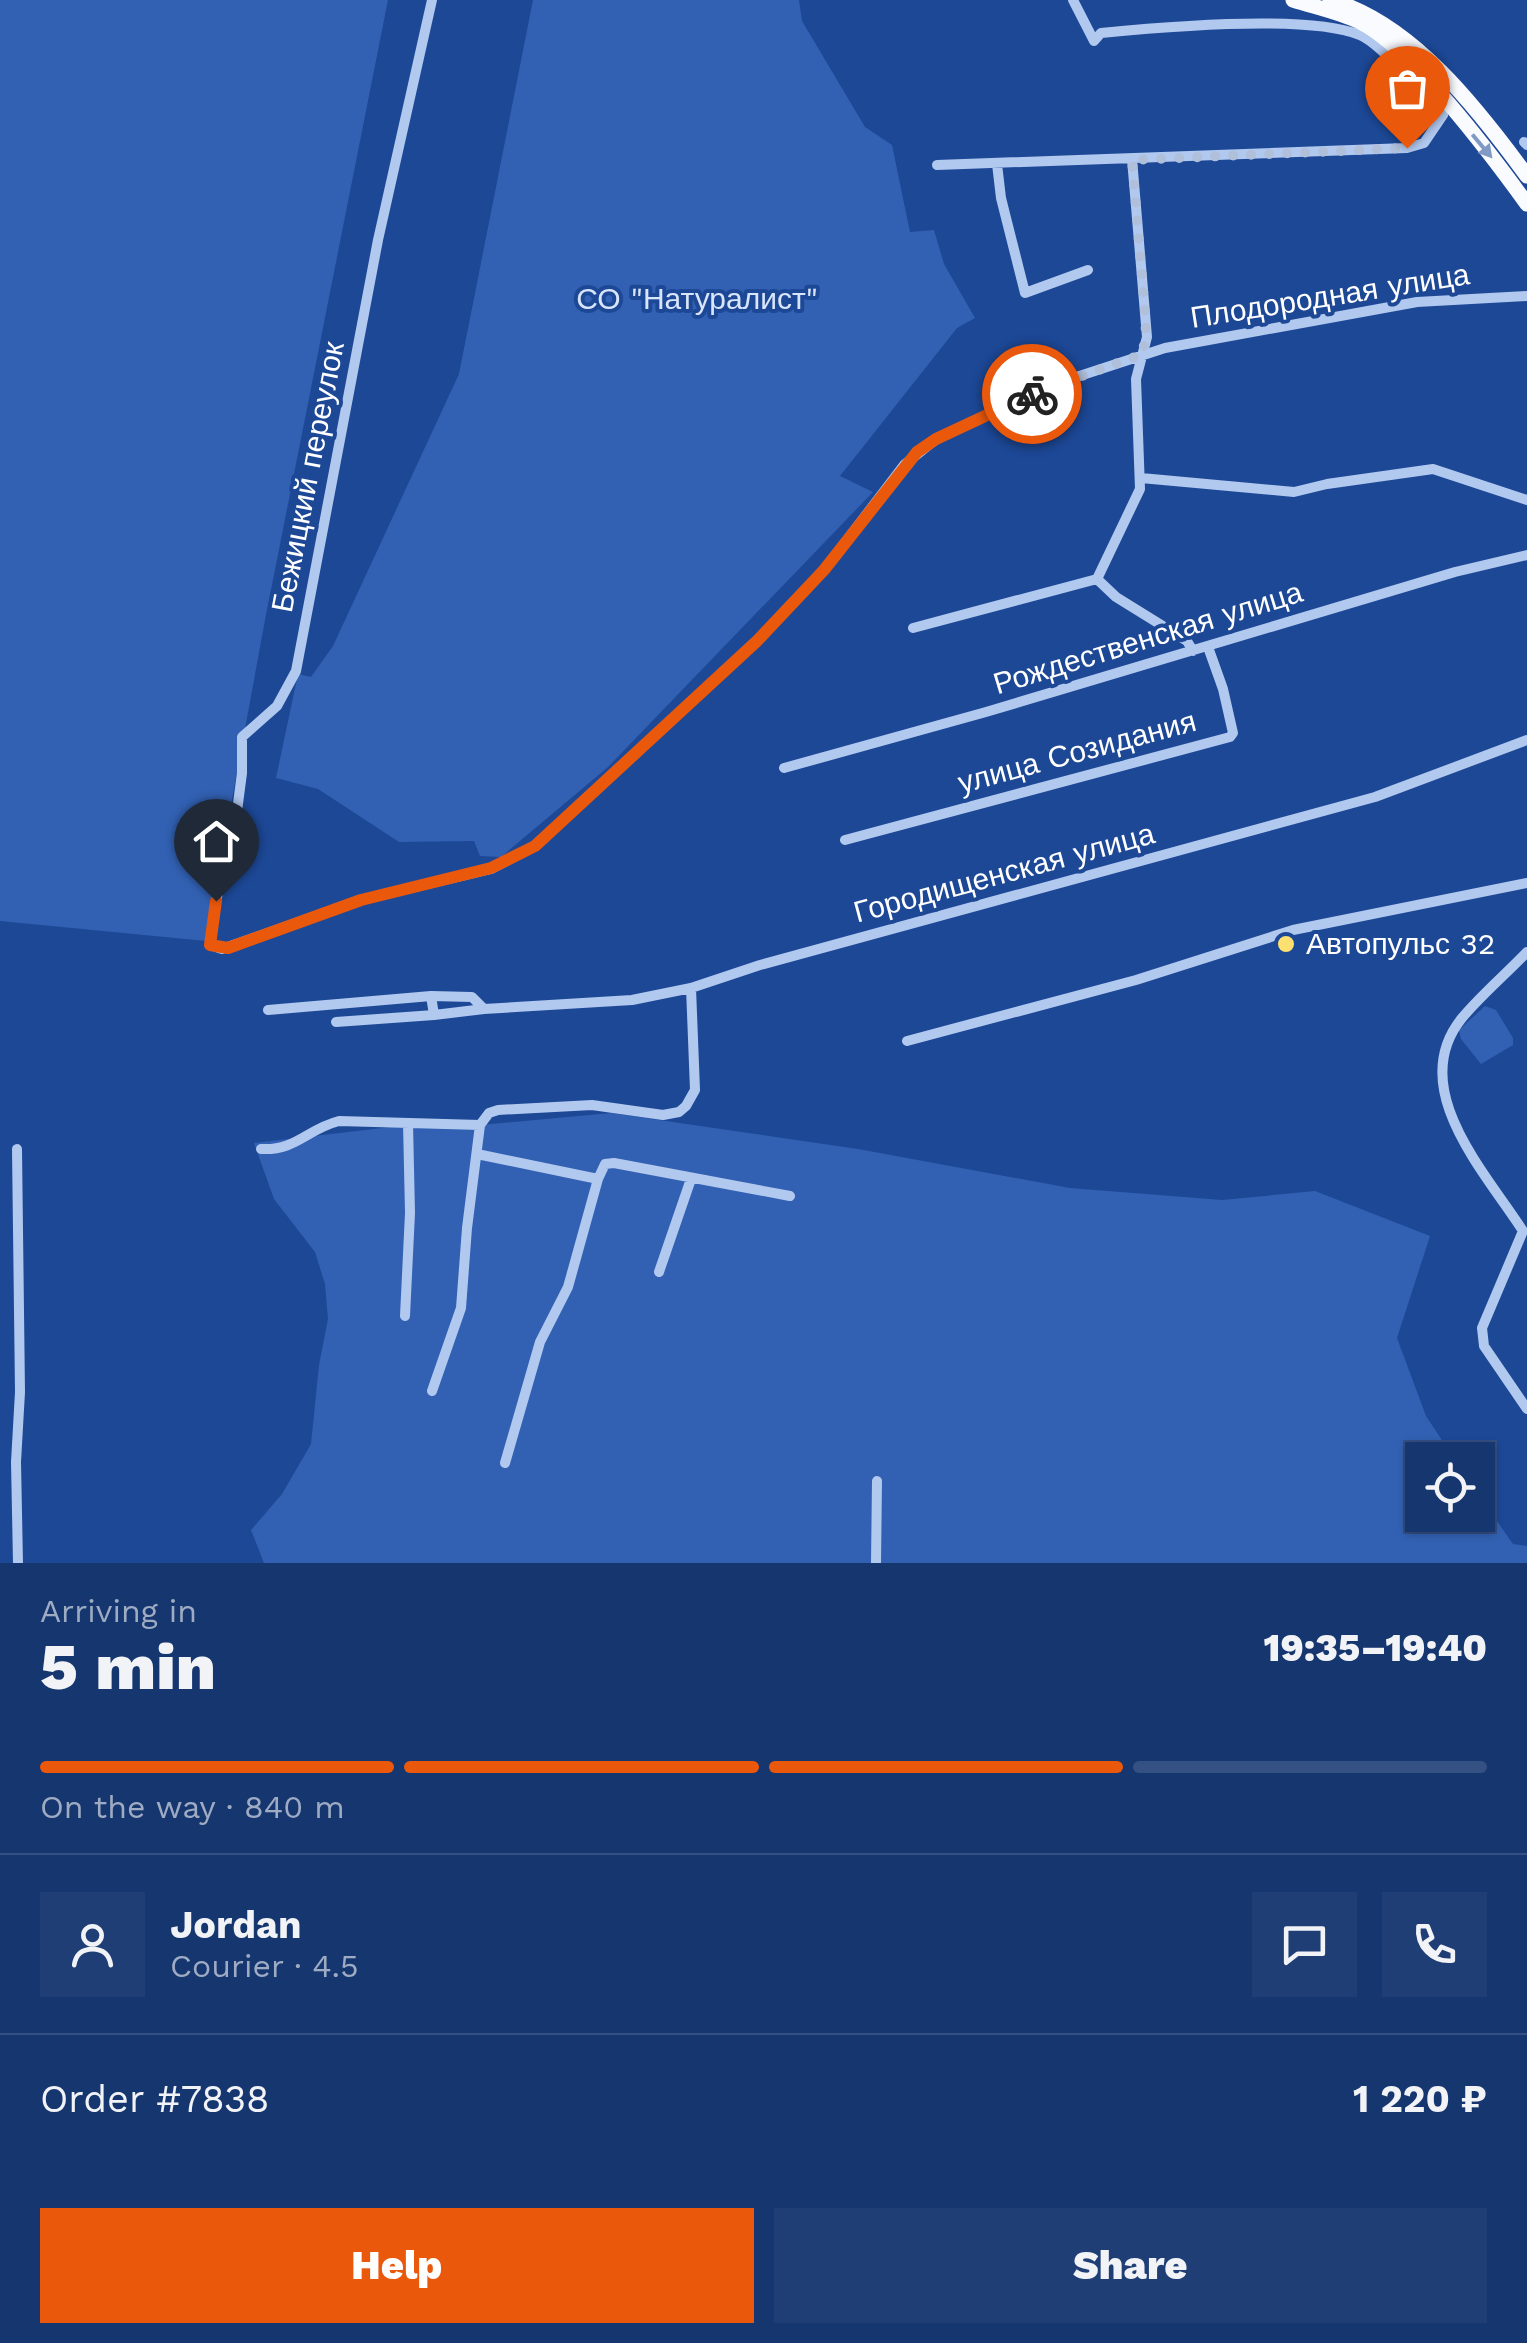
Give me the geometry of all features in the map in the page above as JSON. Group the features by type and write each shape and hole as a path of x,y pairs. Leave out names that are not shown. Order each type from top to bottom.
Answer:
{"main road":[{"path":"1293,0 1344,15 1378,33 1422,75 1527,204"},
{"path":"1330,0 1369,14 1403,38 1471,106 1527,176"}],"street":[{"name":"Бежицкий переулок","path":"210,945 216,901 234,834 243,764 242,736 276,706 296,671 378,240 432,0"},
{"path":"937,166 1407,148 1424,143 1443,115 1376,46 1359,34 1300,24 1254,25 1102,33 1094,41 1073,0"},
{"path":"912,628 1097,579 1128,520 1140,490 1136,379 1146,324 1132,160"},
{"path":"996,164 1024,293 1088,270"},
{"name":"Плодородная улица","path":"210,945 228,948 361,900 491,868 535,846 757,641 824,570 917,452 936,439 1055,384 1143,354 1400,305 1527,296"},
{"path":"1140,478 1294,492 1433,470 1527,500"},
{"name":"Рождественская улица","path":"784,768 1456,572 1527,555"},
{"path":"1097,579 1116,597 1186,641 1193,651"},
{"name":"улица Созидания","path":"846,840 1230,737 1230,715 1208,646"},
{"name":"Городищенская улица","path":"336,1022 632,1000 690,988 760,965 1375,797 1527,740"},
{"path":"906,1042 1136,980 1294,930 1527,883"},
{"path":"1527,952 1460,1020 1442,1066 1443,1093 1453,1124 1523,1232 1482,1328 1484,1346 1527,1410"},
{"path":"432,1391 461,1308 480,1125 489,1113 498,1110 592,1105 662,1114 679,1112 695,1090 690,988"},
{"path":"431,996 434,1015"},
{"name":"Городищенская улица","path":"268,1010 431,996 472,997 484,1008"},
{"path":"262,1150 287,1148 338,1120 480,1125"},
{"path":"405,1316 410,1213 408,1123"},
{"path":"17,1150 18,1563"},
{"path":"477,1154 598,1179"},
{"path":"505,1463 540,1342 568,1286 601,1168 614,1162 790,1196"},
{"path":"659,1272 691,1179"},
{"path":"876,1563 877,1481"}],"green space":[{"path":"0,0 388,0 265,620 206,941 0,921"},
{"name":"СО \"Натуралист\"","path":"533,0 799,0 802,21 865,127 892,145 910,232 934,230 944,264 975,318 957,328 840,476 873,492 608,767 501,857 480,856 474,841 399,842 318,789 276,778 298,674 311,677 333,646 459,374"},
{"path":"1485,1006 1496,1010 1513,1038 1513,1045 1481,1064 1461,1039 1459,1030"},
{"path":"611,1113 858,1149 1070,1188 1222,1200 1315,1191 1430,1236 1397,1338 1426,1416 1443,1442 1405,1442 1405,1532 1495,1532 1495,1518 1513,1544 1527,1546 1527,1563 264,1563 251,1530 282,1494 311,1444 328,1319 325,1284 315,1252 274,1199 254,1143 408,1125 480,1125"}],"way so far":[{"path":"1032,394 1143,354 1147,337 1132,160 1407,148"}],"place":[{"name":"Автопульс 32","path":"1286,944"}],"route":[{"path":"216,901 210,945 222,949 361,900 491,868 535,846 757,641 824,570 917,452 936,439 1032,394"}]}
